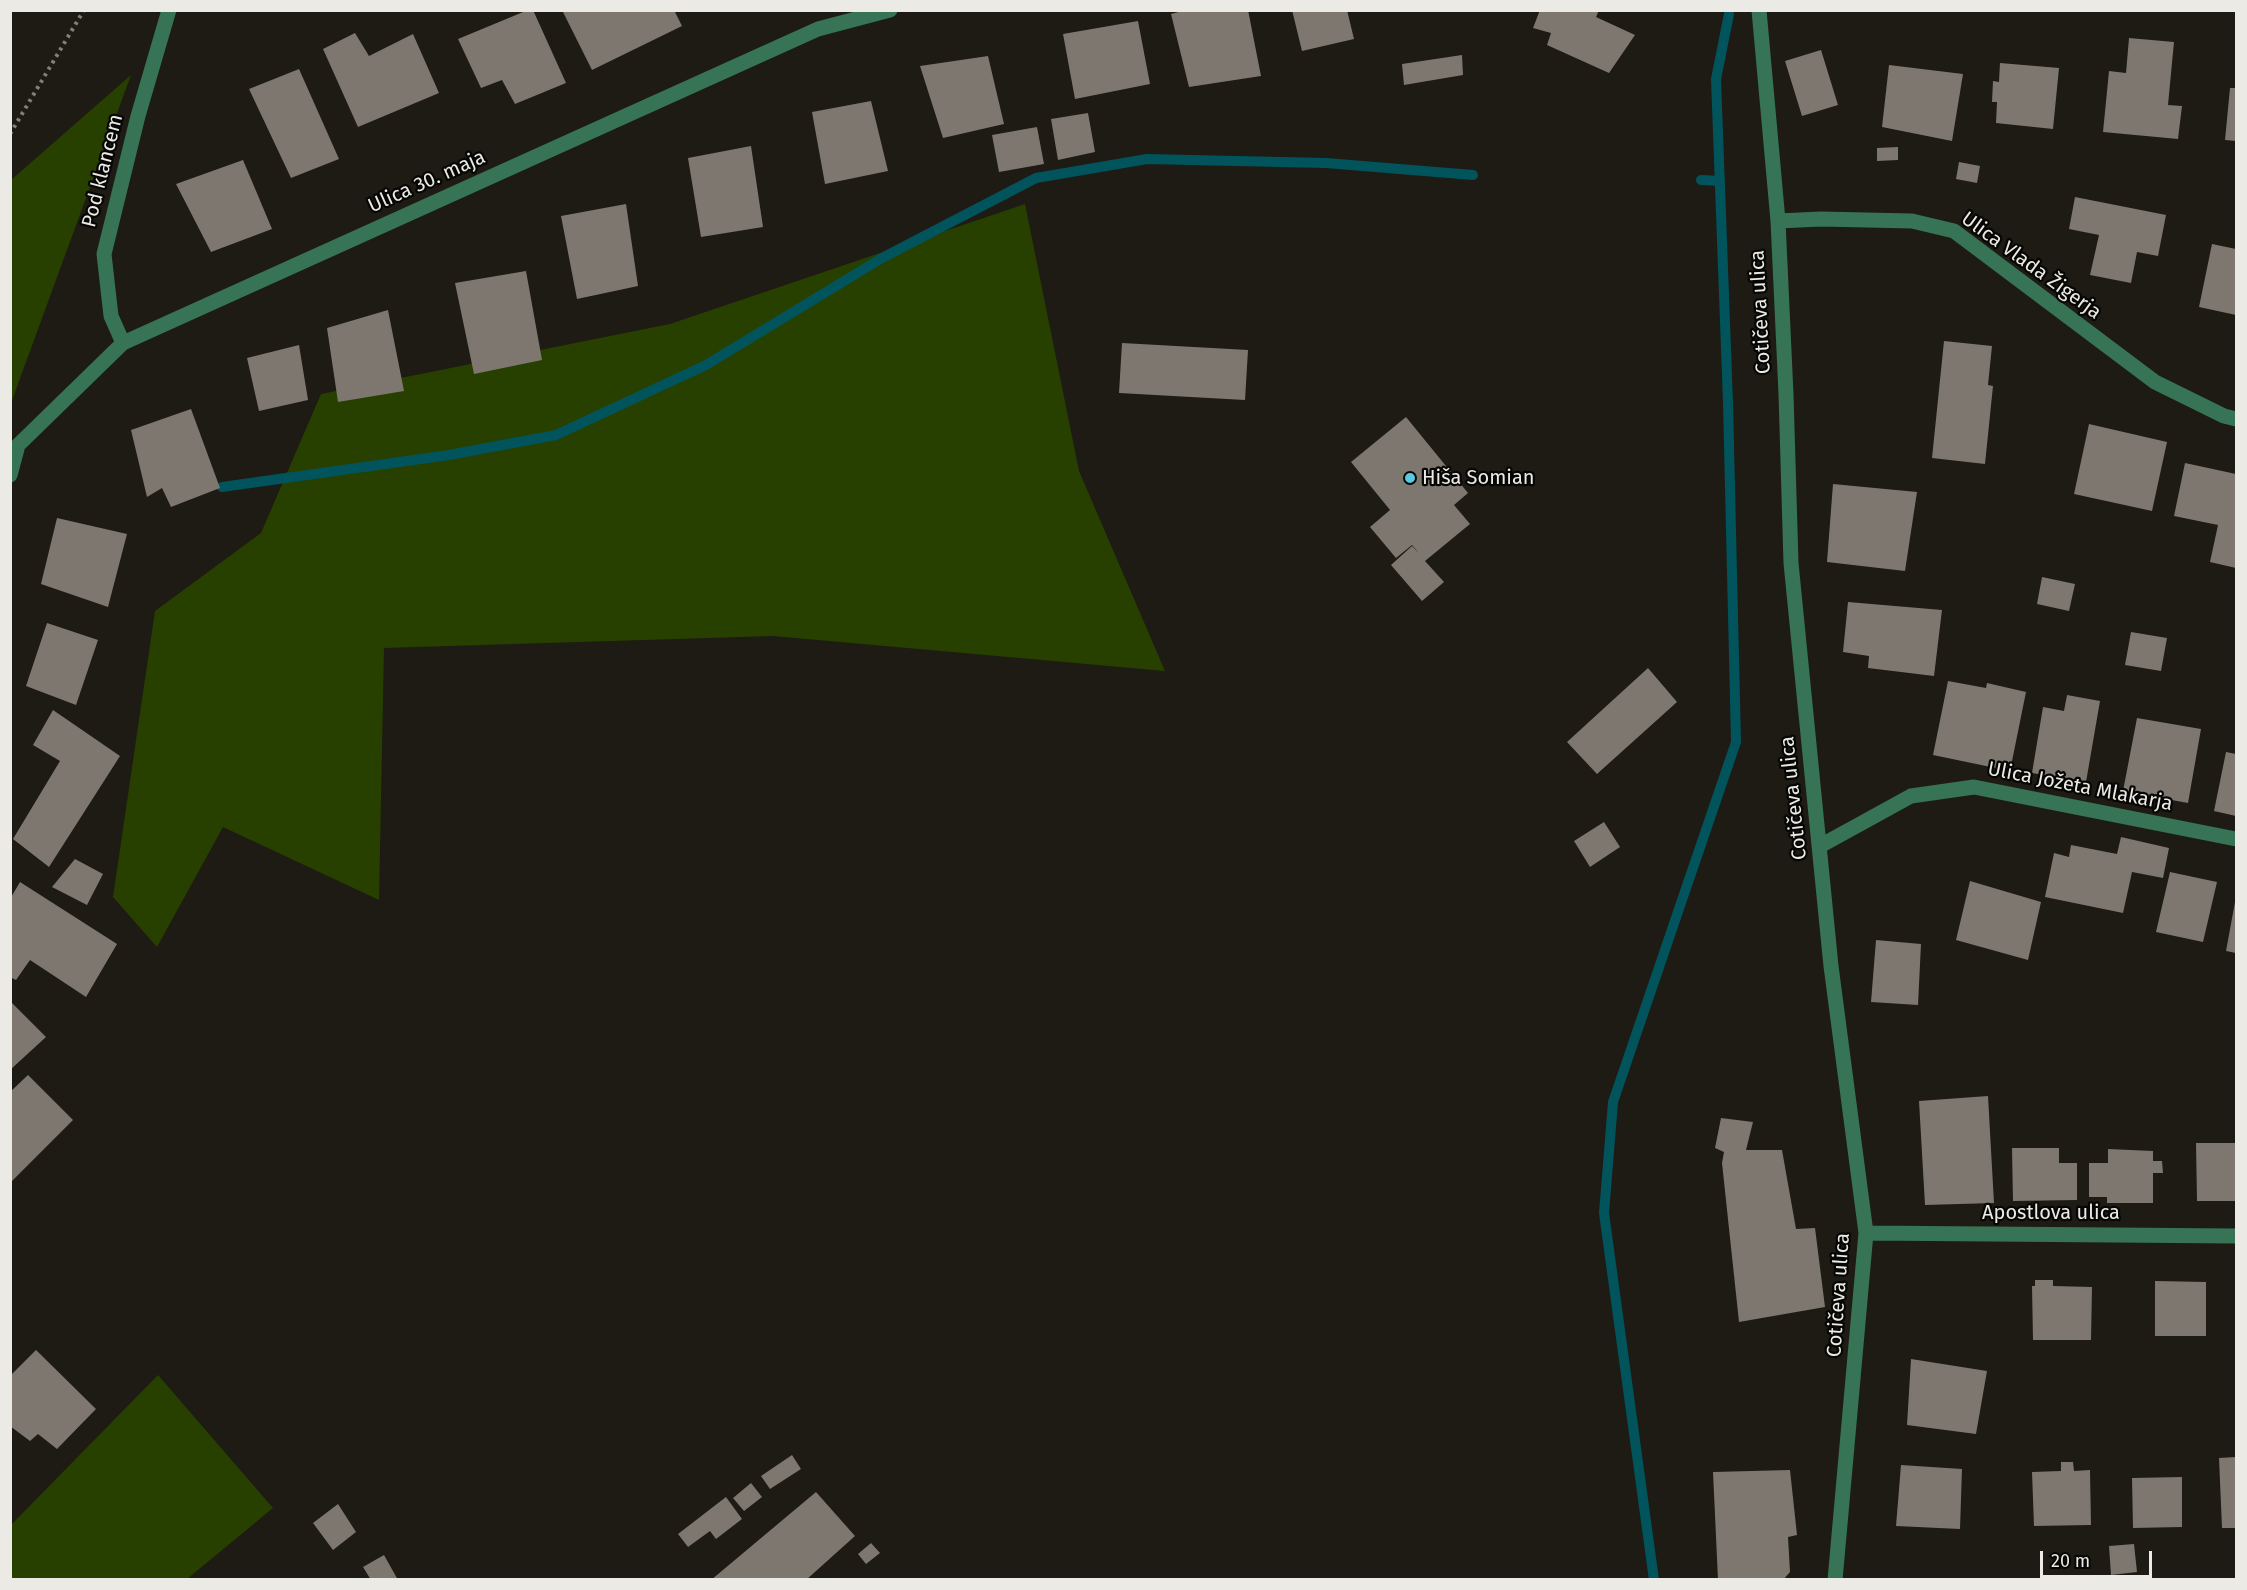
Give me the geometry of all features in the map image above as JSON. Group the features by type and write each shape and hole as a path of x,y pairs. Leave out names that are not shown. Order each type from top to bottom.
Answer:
{"street":[{"name":"Pod klancem","path":"123,343 111,316 104,254 138,116 169,10"},
{"name":"Ulica 30. maja","path":"14,451 123,343 818,29 890,10"},
{"name":"Cotičeva ulica","path":"1759,10 1778,221 1791,563 1831,966 1866,1233 1835,1580"},
{"name":"Ulica Vlada Žigerja","path":"1778,221 1821,219 1912,221 1954,231 2155,382 2224,416 2236,419"},
{"path":"10,474 14,451"},
{"name":"Ulica Jožeta Mlakarja","path":"1820,846 1911,796 1974,787 2236,839"},
{"name":"Apostlova ulica","path":"1866,1233 2236,1236"}],"path":[{"path":"10,134 84,10"}],"green space":[{"path":"131,75 11,403 11,180"},
{"path":"1025,204 1079,471 1165,671 773,636 384,648 379,900 223,827 157,947 113,897 155,611 261,533 321,394 670,324"},
{"path":"158,1375 273,1508 187,1579 11,1579 11,1525"}],"building":[{"path":"528,10 533,10 566,83 515,104 502,80 481,88 458,39"},
{"path":"562,10 674,10 682,26 592,70"},
{"path":"1186,10 1248,10 1261,76 1189,87 1171,14"},
{"path":"1292,10 1347,10 1354,39 1302,51"},
{"path":"1540,10 1599,10 1596,17 1635,35 1609,73 1547,45 1551,33 1533,28"},
{"path":"1138,21 1150,84 1075,99 1063,34"},
{"path":"355,33 369,56 413,34 439,93 358,127 323,49"},
{"path":"2129,38 2174,42 2168,105 2182,106 2178,139 2103,132 2109,71 2126,73"},
{"path":"1821,50 1838,105 1802,116 1785,61"},
{"path":"1462,55 1463,75 1404,85 1402,64"},
{"path":"988,56 1004,124 943,138 920,66"},
{"path":"2000,63 2059,68 2053,129 1996,123 1997,102 1992,102 1993,81 1999,82"},
{"path":"1889,65 1963,74 1952,141 1882,127"},
{"path":"299,69 339,159 291,178 249,89"},
{"path":"2230,88 2236,88 2236,141 2225,140"},
{"path":"871,101 888,171 825,184 812,112"},
{"path":"1088,113 1095,152 1058,160 1051,119"},
{"path":"1037,127 1044,164 999,172 992,135"},
{"path":"751,146 763,227 701,237 688,158"},
{"path":"1898,147 1898,160 1877,161 1877,148"},
{"path":"243,160 272,229 211,252 176,184"},
{"path":"1959,162 1980,166 1977,183 1956,179"},
{"path":"2075,197 2166,215 2158,256 2137,252 2131,283 2090,275 2099,235 2069,229"},
{"path":"626,204 638,286 577,299 561,216"},
{"path":"2212,244 2236,249 2236,315 2199,307"},
{"path":"526,271 542,360 474,374 455,283"},
{"path":"388,310 404,391 338,402 327,328"},
{"path":"1944,341 1992,346 1988,385 1993,386 1985,464 1932,458"},
{"path":"1122,343 1248,350 1245,400 1119,393"},
{"path":"299,345 308,400 259,411 247,358"},
{"path":"191,409 220,488 171,507 162,488 147,497 131,430"},
{"name":"Hiša Somian","path":"1406,417 1468,493 1454,505 1470,524 1425,561 1444,582 1422,601 1391,565 1412,546 1419,553 1412,545 1396,558 1370,527 1390,510 1351,462"},
{"path":"2089,424 2167,442 2152,511 2074,494"},
{"path":"2185,463 2236,474 2236,568 2210,562 2218,525 2174,516"},
{"path":"1833,484 1917,492 1905,571 1827,562"},
{"path":"57,518 127,534 108,607 41,584"},
{"path":"2042,577 2075,584 2069,611 2037,604"},
{"path":"1848,602 1942,610 1934,676 1868,668 1869,656 1843,652"},
{"path":"47,623 98,640 76,705 26,686"},
{"path":"2131,632 2167,638 2161,671 2125,665"},
{"path":"1648,668 1677,702 1597,774 1567,742"},
{"path":"1948,681 1986,688 1987,683 2026,692 2010,771 1933,755"},
{"path":"2067,695 2100,701 2086,782 2032,773 2043,707 2064,711"},
{"path":"53,710 120,756 49,867 13,839 60,761 33,745"},
{"path":"2137,718 2201,729 2188,803 2123,791"},
{"path":"2226,752 2236,754 2236,816 2214,811"},
{"path":"1604,822 1620,847 1590,867 1574,841"},
{"path":"2121,837 2169,848 2163,878 2132,872 2123,913 2045,897 2054,853 2069,857 2071,845 2117,854"},
{"path":"75,859 103,874 87,905 52,887"},
{"path":"2170,872 2217,882 2203,942 2156,932"},
{"path":"1970,881 2041,902 2028,960 1956,940"},
{"path":"20,882 117,944 86,997 30,960 16,980 10,977 10,899"},
{"path":"2236,902 2236,953 2226,951"},
{"path":"1876,940 1921,944 1918,1005 1871,1002"},
{"path":"10,1001 46,1037 10,1070"},
{"path":"28,1075 73,1120 10,1183 10,1092"},
{"path":"1988,1096 1994,1203 1925,1205 1919,1101"},
{"path":"1721,1118 1753,1122 1746,1150 1782,1150 1796,1229 1815,1228 1825,1307 1739,1322 1722,1163 1724,1152 1715,1148"},
{"path":"2196,1143 2236,1143 2236,1201 2197,1201"},
{"path":"2012,1148 2059,1148 2059,1163 2077,1163 2077,1200 2013,1201"},
{"path":"2108,1149 2153,1151 2153,1161 2162,1161 2163,1173 2153,1173 2153,1203 2107,1203 2107,1197 2089,1197 2089,1163 2108,1163"},
{"path":"2035,1280 2053,1280 2053,1286 2092,1287 2091,1340 2033,1340 2032,1286 2035,1286"},
{"path":"2155,1281 2206,1282 2206,1336 2155,1336"},
{"path":"36,1350 96,1409 57,1449 38,1434 30,1441 10,1426 10,1376"},
{"path":"1911,1359 1987,1371 1976,1434 1907,1425"},
{"path":"792,1455 801,1469 770,1489 761,1476"},
{"path":"2236,1457 2236,1528 2222,1528 2219,1458"},
{"path":"2061,1462 2073,1462 2074,1471 2090,1470 2091,1525 2034,1526 2032,1472 2061,1471"},
{"path":"1901,1465 1962,1469 1960,1529 1896,1526"},
{"path":"1790,1470 1797,1535 1788,1537 1790,1572 1783,1580 1718,1580 1713,1472"},
{"path":"2182,1477 2182,1527 2133,1528 2132,1478"},
{"path":"751,1483 762,1497 744,1511 733,1498"},
{"path":"816,1492 855,1536 806,1580 711,1580"},
{"path":"726,1497 742,1519 716,1539 710,1531 688,1547 678,1534"},
{"path":"338,1504 356,1532 333,1550 313,1523"},
{"path":"871,1543 880,1553 866,1564 858,1554"},
{"path":"2134,1544 2137,1572 2111,1575 2109,1546"},
{"path":"384,1555 398,1580 371,1580 363,1567"}],"waterway":[{"path":"1654,1580 1604,1213 1613,1102 1736,742 1728,403 1716,79 1729,14"},
{"path":"222,487 449,455 556,435 706,365 882,258 1036,178 1147,159 1326,163 1473,175"},
{"path":"1701,180 1720,181"}],"place":[{"name":"Hiša Somian","path":"1410,478"}]}
